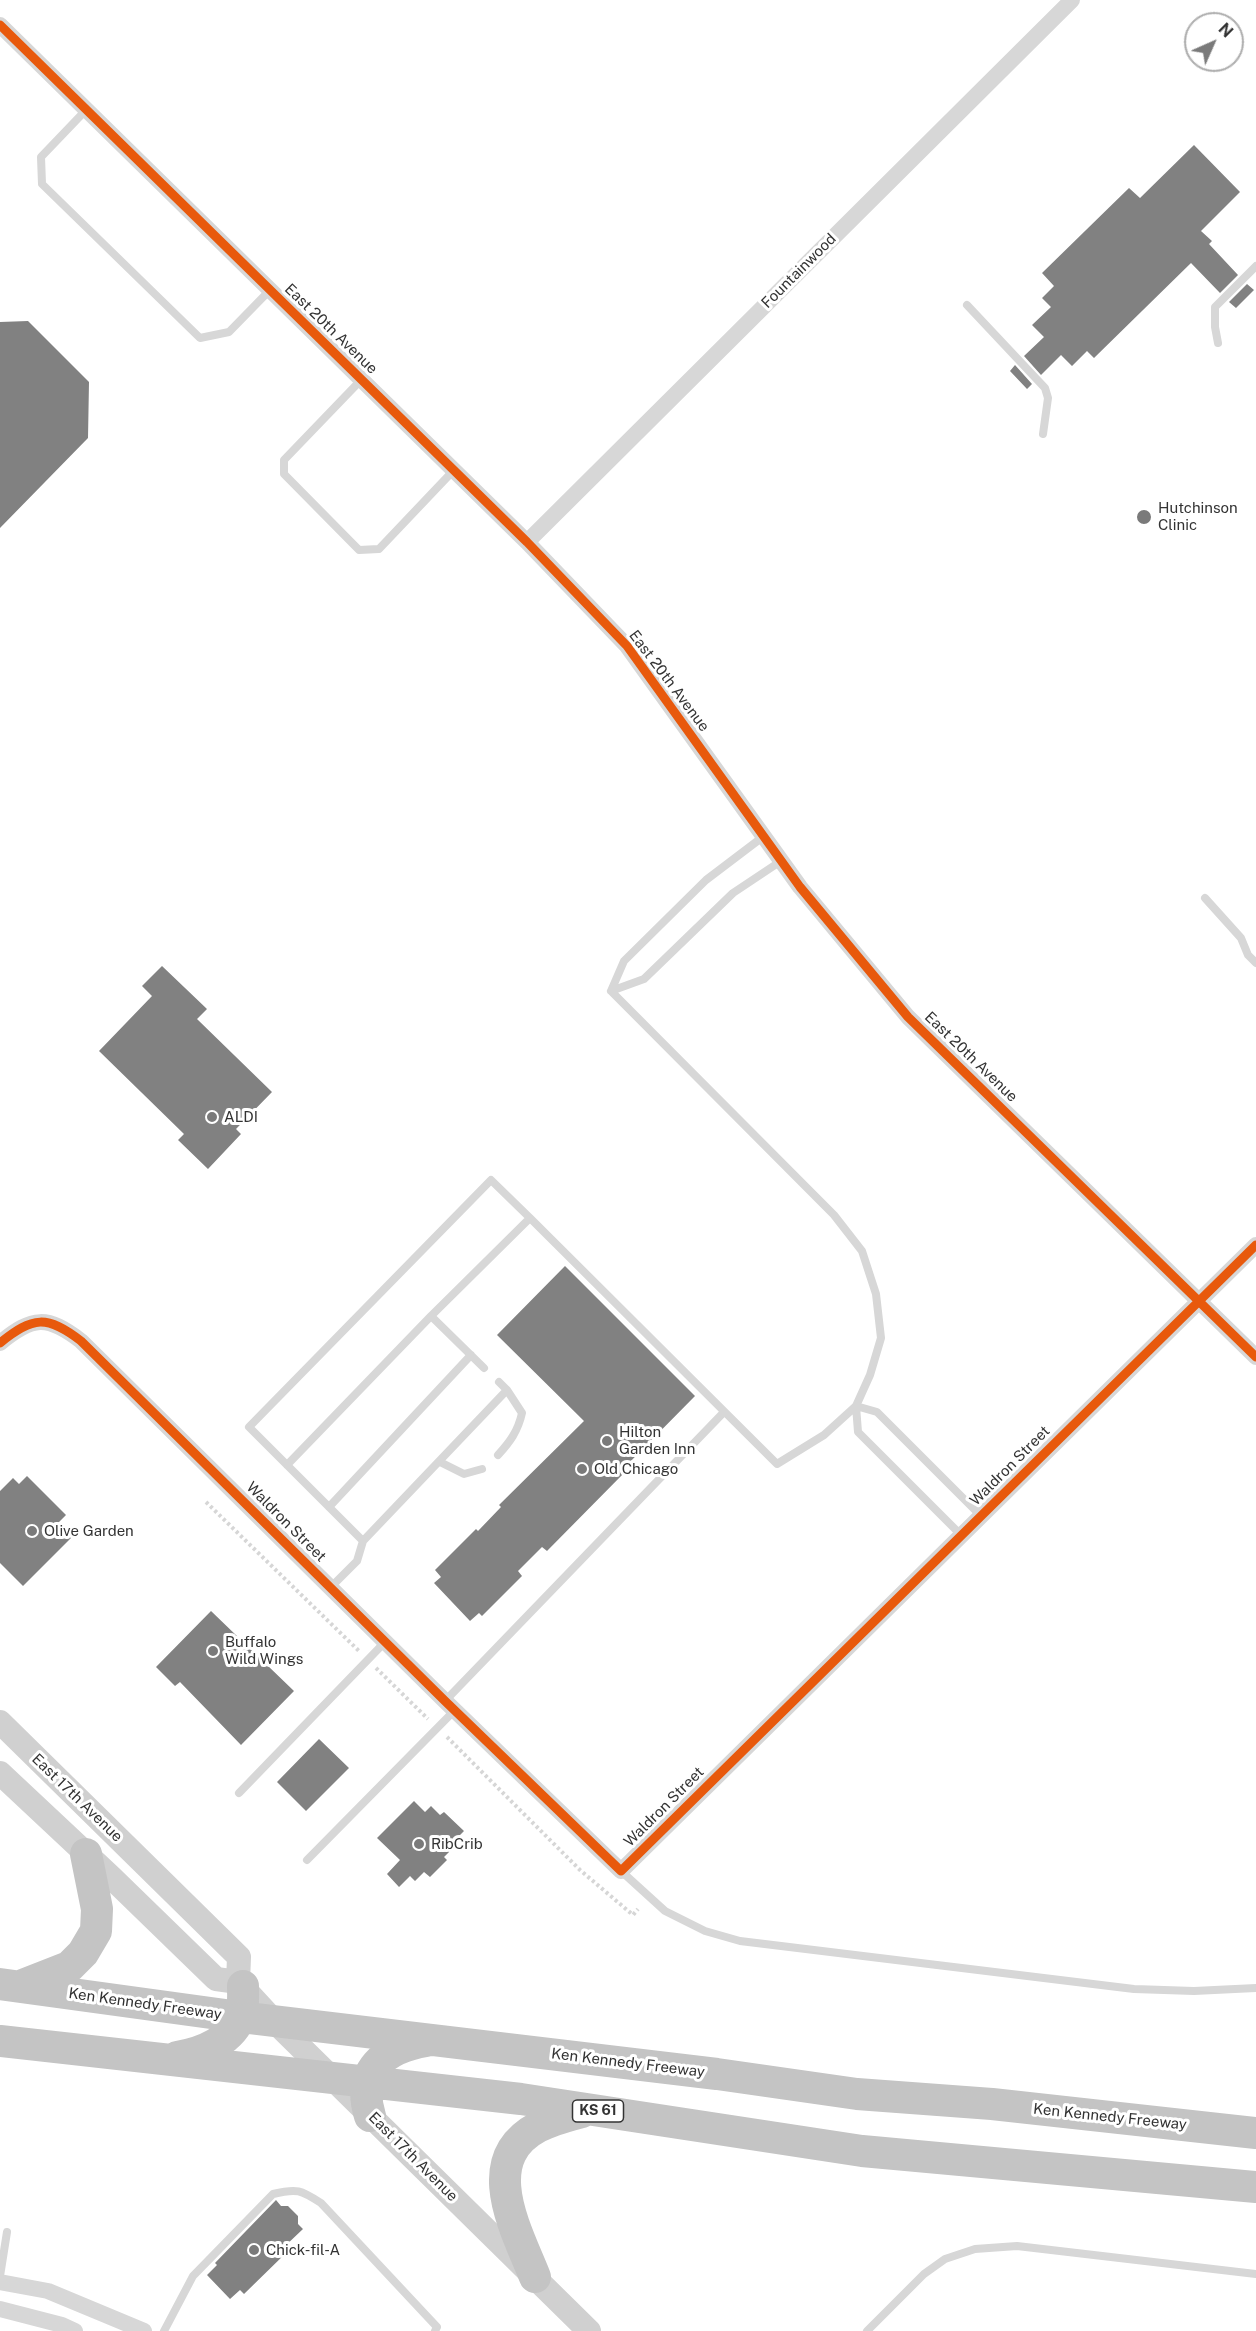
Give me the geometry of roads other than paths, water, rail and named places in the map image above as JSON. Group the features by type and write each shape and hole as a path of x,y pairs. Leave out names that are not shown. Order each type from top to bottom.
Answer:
{"highway":[{"path":"10,1985 69,1967 83,1953 96,1931 97,1909 86,1854"},
{"path":"162,2059 192,2055 210,2048 227,2034 240,2017 240,1984"},
{"name":"Ken Kennedy Freeway","path":"10,1985 240,2017 717,2074 857,2094 992,2104 1256,2133"},
{"path":"370,2116 366,2103 366,2082 375,2066 385,2057 413,2043 433,2039"},
{"name":"KS 61","path":"0,2041 521,2099 862,2151 1256,2187"},
{"path":"535,2277 507,2206 504,2187 506,2169 516,2146 536,2128 587,2110"}],"street":[{"name":"Fountainwood","path":"527,542 1072,0"},
{"name":"East 20th Avenue","path":"0,25 527,542 627,646 800,887 908,1017 1256,1356"},
{"name":"Waldron Street","path":"0,1343 30,1324 44,1320 65,1329 97,1357 621,1870 1256,1245"},
{"name":"East 17th Avenue","path":"0,1722 239,1958 240,1984 273,2020 589,2331"},
{"path":"0,1773 216,1979 240,1984"},
{"path":"0,2282 48,2291 144,2331"},
{"path":"0,2309 53,2322 75,2331"}],"lane":[{"path":"86,111 41,157 42,184 200,338 229,332 270,290"},
{"path":"1218,343 1215,307 1256,266"},
{"path":"967,305 1046,388 1048,398 1043,434"},
{"path":"361,380 284,460 284,474 359,550 379,549 454,470"},
{"path":"611,991 624,961 706,880 764,836"},
{"path":"611,991 644,979 733,893 781,861"},
{"path":"1205,898 1241,938 1248,955 1256,963"},
{"path":"363,1541 249,1427 491,1180 777,1464 824,1435 856,1406 870,1375 881,1338 876,1294 862,1251 834,1215 611,991"},
{"path":"287,1465 431,1316 530,1218"},
{"path":"431,1316 484,1368"},
{"path":"329,1507 471,1355"},
{"path":"498,1455 510,1441 519,1425 522,1413 499,1382"},
{"path":"331,1587 357,1561 363,1541 507,1390"},
{"path":"856,1406 877,1412 981,1516"},
{"path":"856,1406 858,1432 961,1535"},
{"path":"307,1860 437,1728 450,1705 724,1412"},
{"path":"440,1462 464,1474 482,1469"},
{"path":"239,1793 386,1642"},
{"path":"621,1870 665,1911 705,1931 740,1941 1134,1989 1194,1991 1256,1988"},
{"path":"164,2331 193,2276 273,2194 289,2190 303,2190 321,2203 437,2327 435,2331"},
{"path":"0,2276 7,2232"},
{"path":"867,2331 924,2274 945,2259 975,2249 1017,2246 1256,2274"}],"place":[{"name":"Hutchinson Clinic","path":"1144,517"},
{"name":"ALDI","path":"212,1117"},
{"name":"Hilton Garden Inn","path":"607,1441"},
{"name":"Old Chicago","path":"582,1469"},
{"name":"Olive Garden","path":"32,1531"},
{"name":"Buffalo Wild Wings","path":"213,1651"},
{"name":"RibCrib","path":"419,1844"},
{"name":"Chick-fil-A","path":"254,2250"}]}
